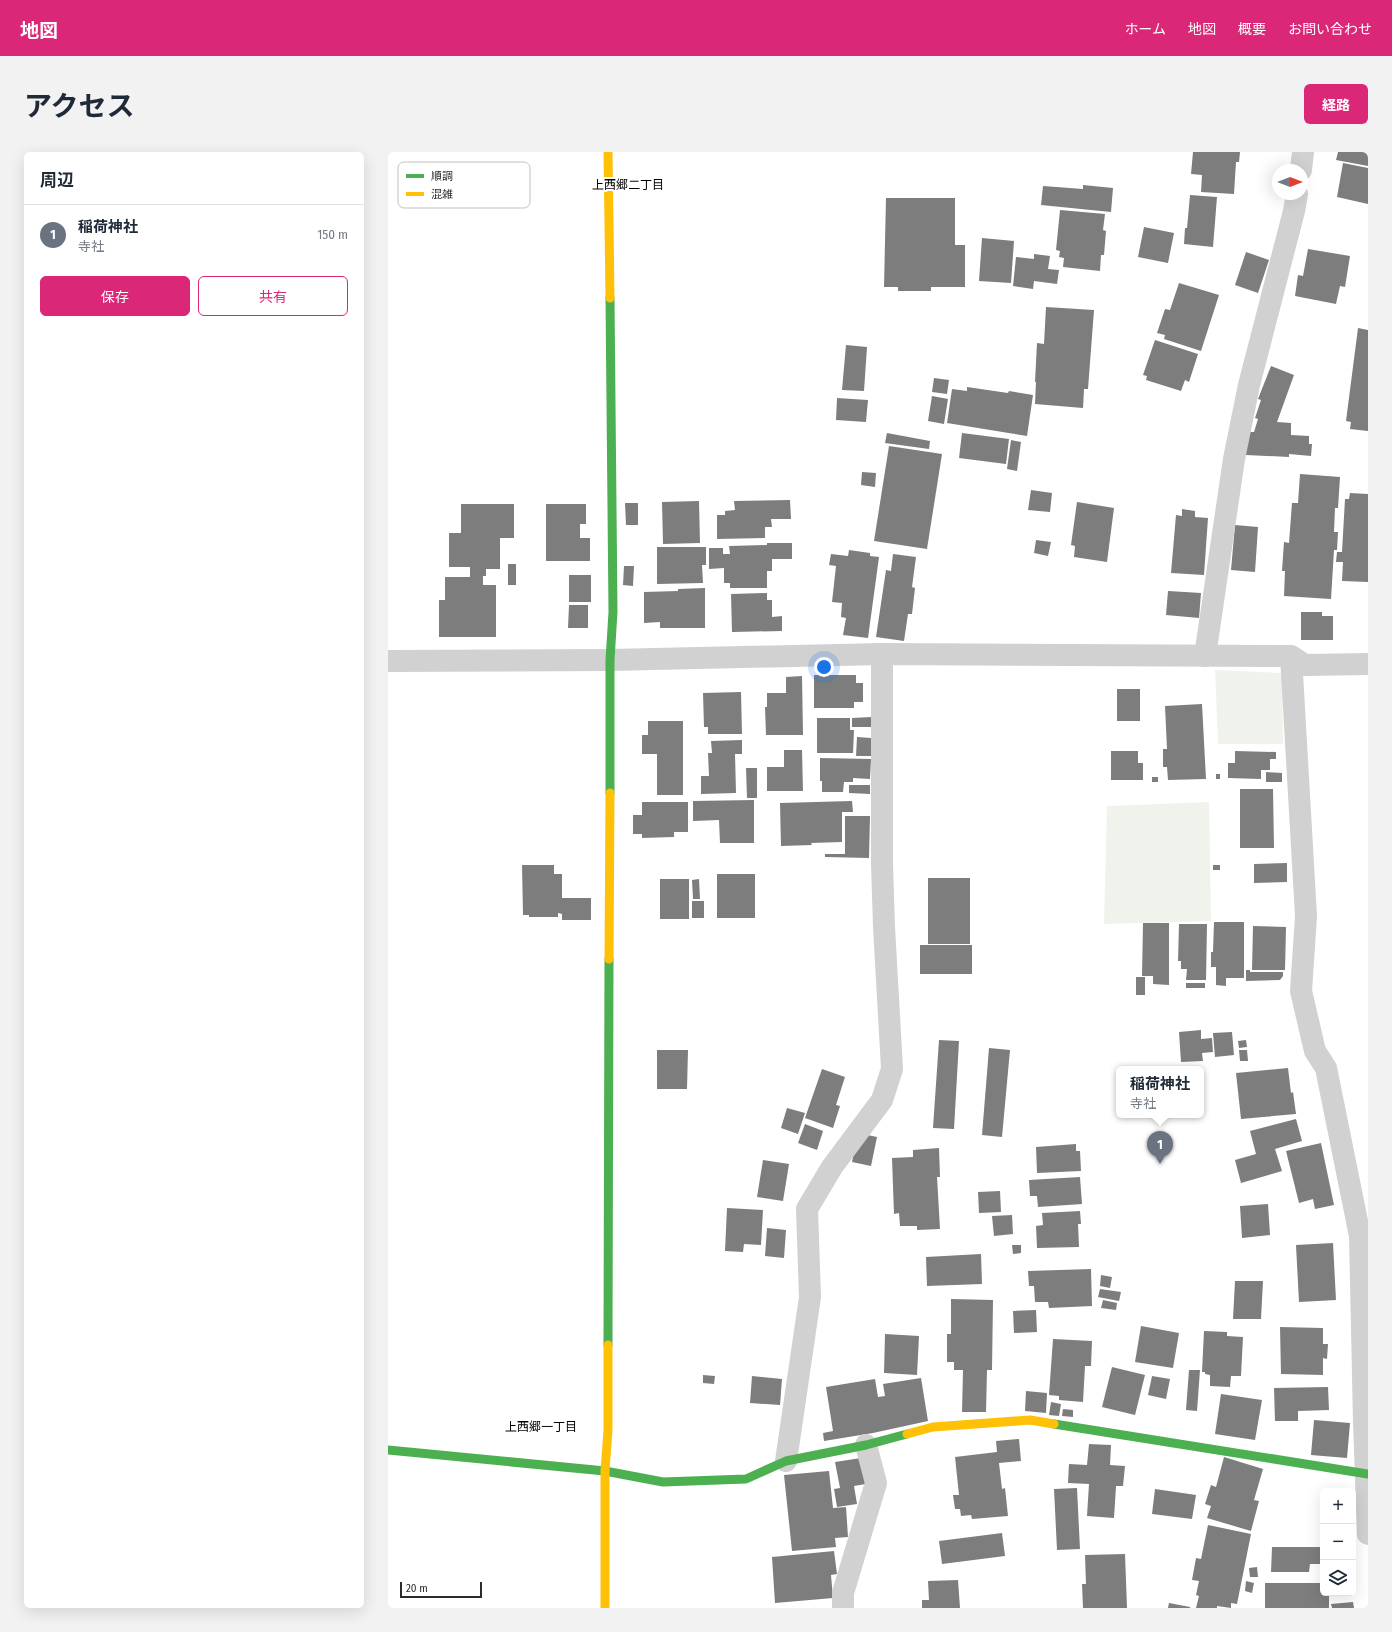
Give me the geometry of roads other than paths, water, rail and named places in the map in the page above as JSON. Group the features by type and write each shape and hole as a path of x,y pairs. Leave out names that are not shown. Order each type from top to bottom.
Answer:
{"street":[{"path":"605,1608 605,1471 608,1414 610,660 612,604 608,152"},
{"path":"1302,164 1303,152"},
{"path":"1205,656 1234,459 1249,385 1296,200"},
{"path":"786,1461 810,1297 807,1209 832,1167 882,1100 892,1068 882,864 882,654"},
{"path":"388,661 610,660 882,654 1291,656 1305,665 1368,664"},
{"path":"1291,656 1306,916 1301,991 1315,1051 1326,1068 1360,1236 1368,1534"},
{"path":"388,1450 605,1471 663,1482 746,1479 786,1461 866,1445 933,1427 1030,1420 1367,1474"},
{"path":"843,1608 843,1593 876,1483 866,1445"}],"place":[{"name":"稲荷神社","path":"1160,1164"}],"district":[{"name":"上西郷二丁目","path":"628,185"},
{"name":"上西郷一丁目","path":"541,1427"}]}
